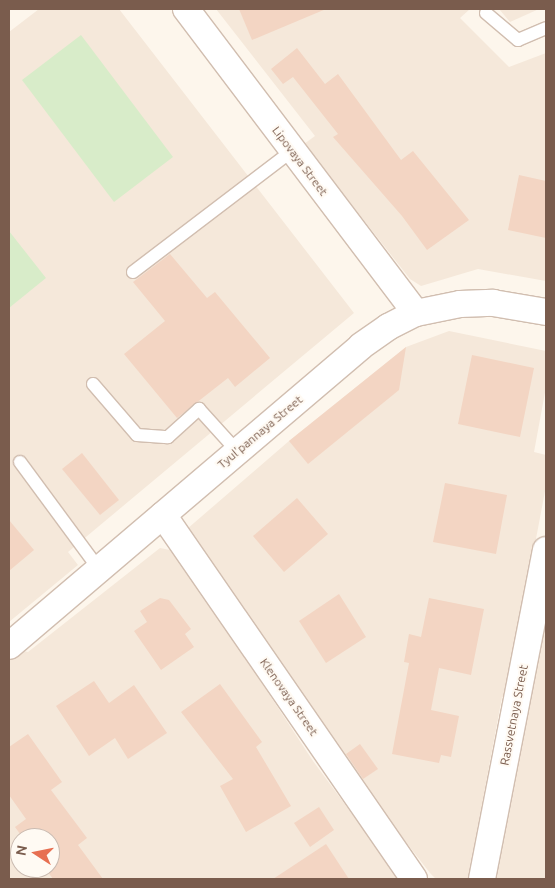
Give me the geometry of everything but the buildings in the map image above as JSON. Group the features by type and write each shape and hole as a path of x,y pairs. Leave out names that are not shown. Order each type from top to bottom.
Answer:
{"street":[{"name":"Lipovaya Street","path":"186,9 416,313"},
{"name":"Tyul'pannaya Street","path":"9,646 361,346 416,313 460,304 494,303 546,312"},
{"name":"Klenovaya Street","path":"163,515 414,879"},
{"name":"Rassvetnaya Street","path":"482,879 546,550"}],"lane":[{"path":"486,13 518,40 546,28"},
{"path":"133,272 292,151"},
{"path":"93,384 137,435 168,437 199,409 237,451"},
{"path":"20,462 99,569"}],"shaded area":[{"path":"39,9 119,9 354,313 68,552 78,565 9,622 9,32"},
{"path":"216,9 470,9 460,18 509,67 546,53 546,281 478,269 421,286 410,279 304,144 315,136"},
{"path":"499,9 539,9 510,22"},
{"path":"449,331 546,351 546,387 534,452 546,455 546,486 506,697 502,697 468,879 436,879 430,873 359,782 187,529 289,441 406,347"},
{"path":"160,548 175,551 313,761 400,879 9,879 9,659 20,650 28,652"},
{"path":"546,612 546,879 496,879"}],"green space":[{"path":"81,35 173,157 114,202 22,80"},
{"path":"9,231 46,278 9,308"}]}
